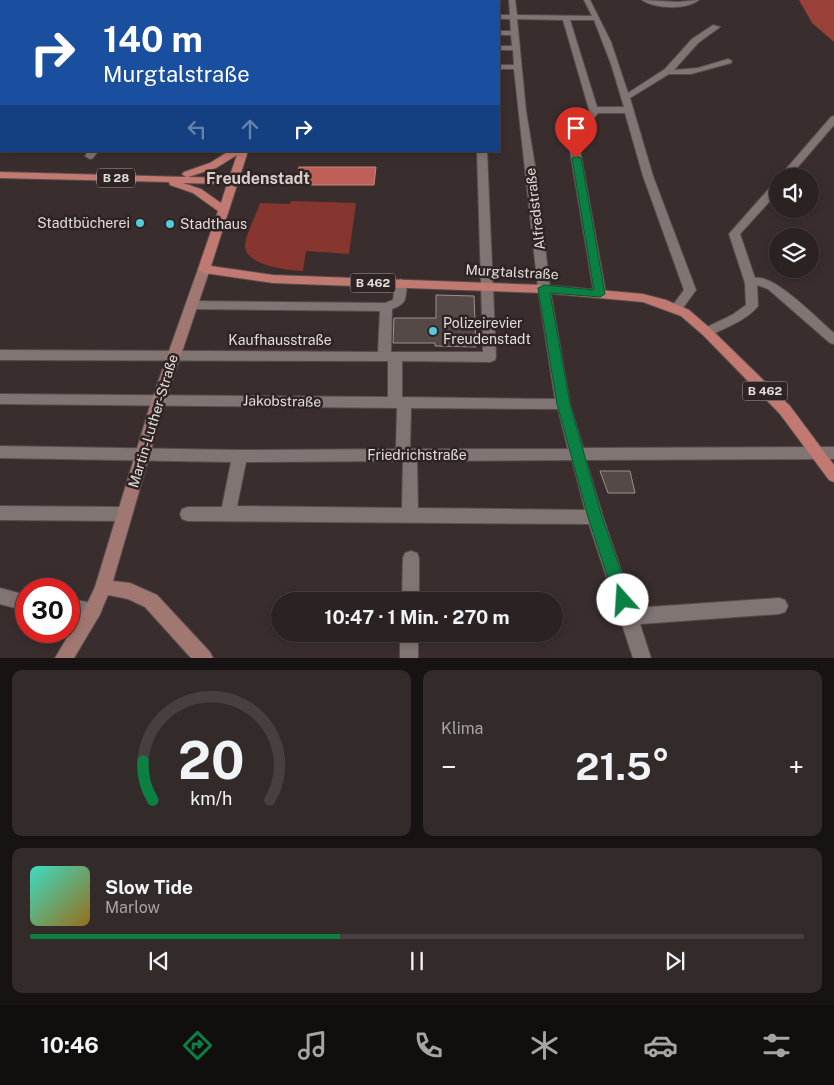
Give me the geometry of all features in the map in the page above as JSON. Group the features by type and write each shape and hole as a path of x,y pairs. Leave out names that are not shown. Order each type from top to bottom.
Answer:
{"main road":[{"name":"B 28","path":"162,180 201,172 220,164 235,152"},
{"name":"Martin-Luther-Straße","path":"64,658 93,610 103,587 174,354 243,152"},
{"name":"B 28","path":"0,175 234,181"},
{"name":"B 28","path":"162,180 197,191 224,210"},
{"name":"Murgtalstraße","path":"204,270 273,279 544,288 644,298 685,313 706,332 785,410 834,476"},
{"path":"103,587 130,591 151,601 204,658"}],"street":[{"name":"Alfredstraße","path":"512,0 518,48 522,111 532,178 544,288 563,404 595,517 642,658"},
{"path":"587,0 597,18 624,96 649,178 690,290 676,309"},
{"path":"646,0 677,4 691,3 696,0"},
{"path":"500,17 597,18"},
{"path":"566,17 594,110 594,113 573,139 600,294"},
{"path":"624,96 629,96 668,71 695,41 716,27"},
{"path":"500,33 516,33"},
{"path":"500,48 518,48"},
{"path":"668,71 678,74 694,72 728,61"},
{"path":"500,67 519,67"},
{"path":"594,110 628,110"},
{"path":"792,168 834,119"},
{"path":"482,152 487,287"},
{"path":"706,332 736,318 752,306 751,283 734,234 769,194"},
{"path":"751,283 760,281 772,286 834,340"},
{"path":"192,305 386,307 399,302 401,283"},
{"name":"Kaufhausstraße","path":"0,355 174,354 490,357 487,287"},
{"path":"386,307 389,356 399,402 407,455 410,516"},
{"name":"Jakobstraße","path":"0,399 563,404"},
{"name":"Friedrichstraße","path":"0,452 240,456 834,453"},
{"path":"228,514 240,456"},
{"path":"0,513 124,514"},
{"path":"188,514 595,517"},
{"path":"410,592 411,558"},
{"path":"0,596 15,600"},
{"path":"629,617 779,606"},
{"path":"80,608 93,610"},
{"path":"409,642 409,658"}],"shaded area":[{"path":"799,0 834,0 834,42 812,23"},
{"path":"299,167 376,167 374,185 295,185"},
{"path":"291,201 356,203 349,254 306,251 303,271 268,266 252,258 247,252 245,245 260,203 290,204"}],"building":[{"name":"Polizeirevier Freudenstadt","path":"436,295 474,296 476,347 435,346 435,343 393,343 394,318 436,318"},
{"path":"600,471 630,471 635,493 608,493"}],"place":[{"name":"Stadtbücherei","path":"140,223"},
{"name":"Stadthaus","path":"170,224"},
{"name":"Polizeirevier Freudenstadt","path":"433,331"}],"district":[{"name":"Freudenstadt","path":"258,178"}],"route":[{"path":"576,158 600,294 544,288 563,404 595,517 623,600"}]}
